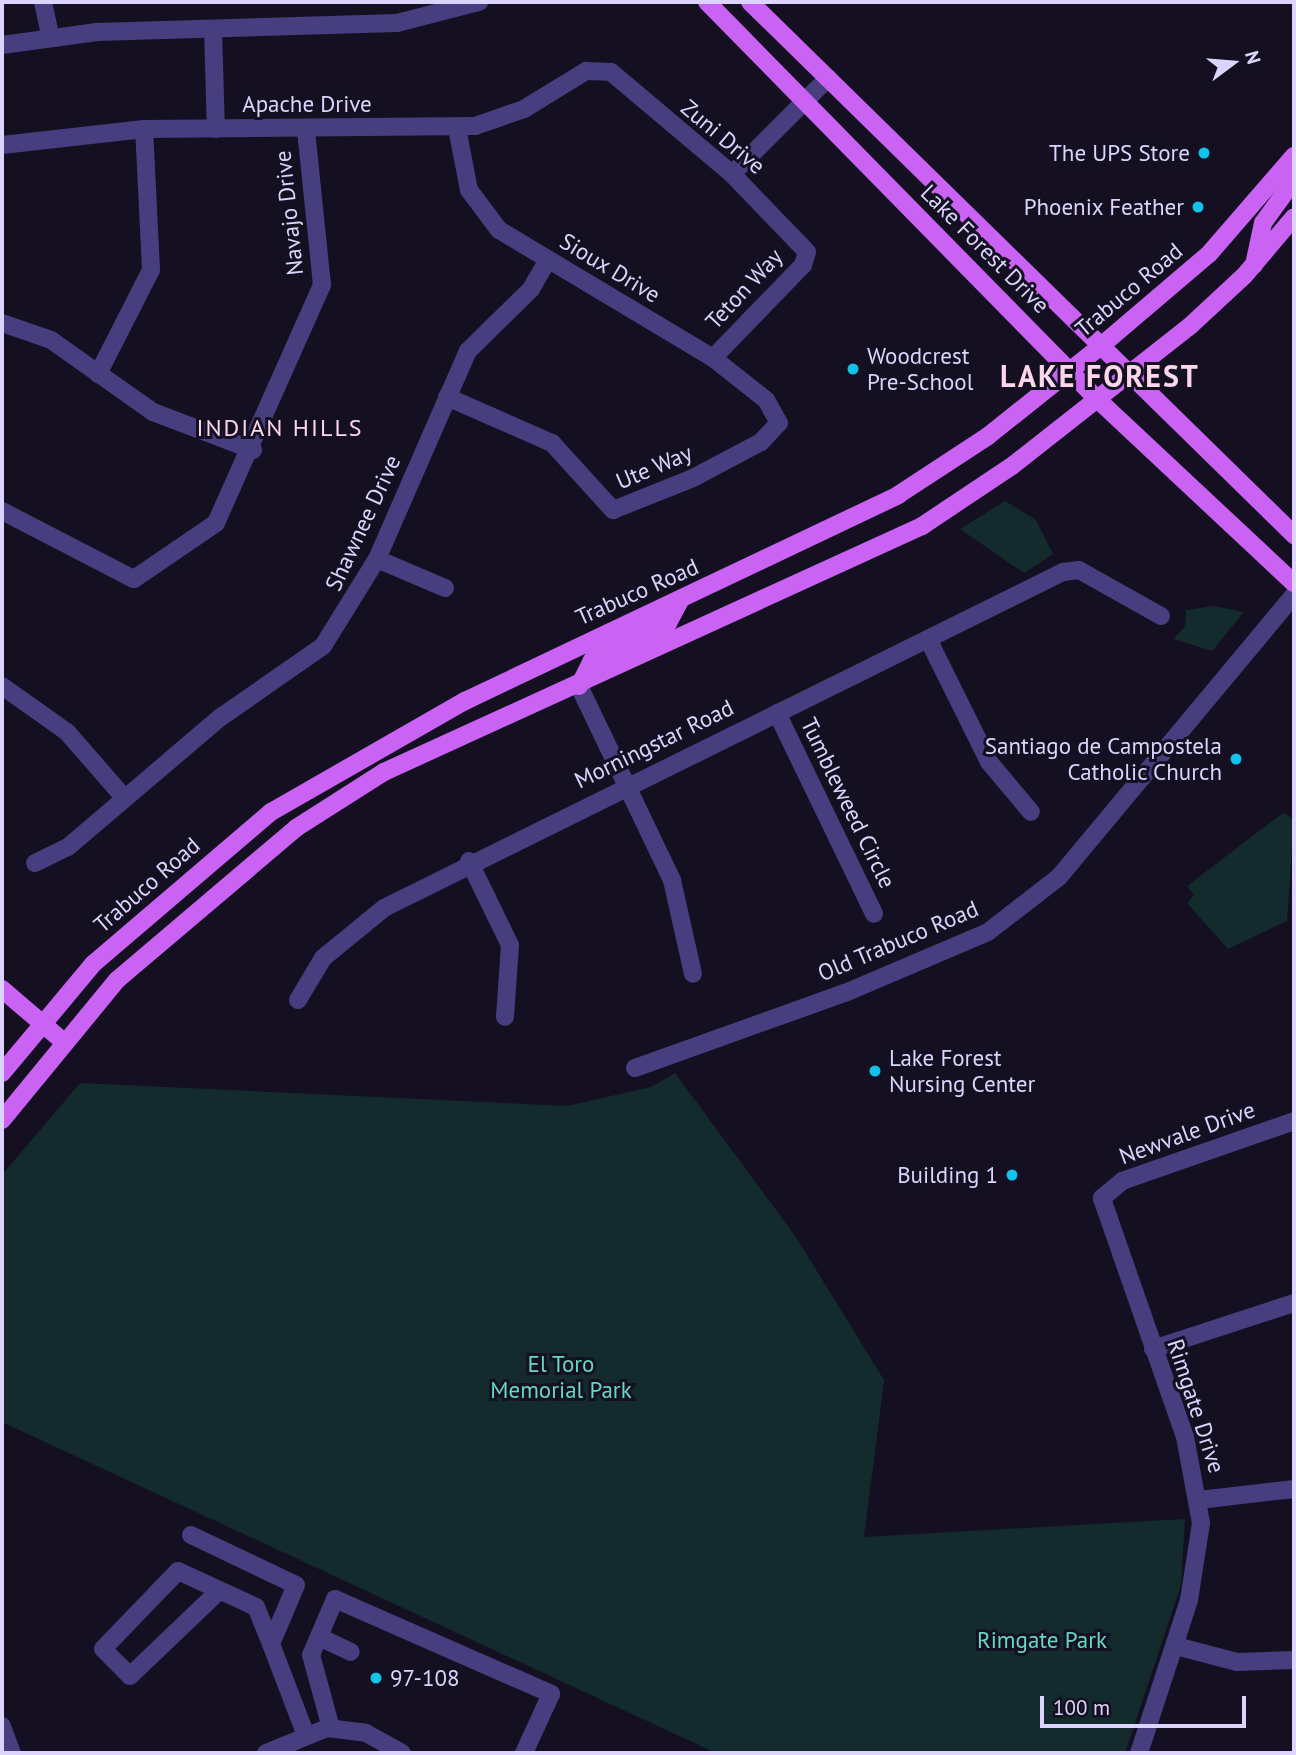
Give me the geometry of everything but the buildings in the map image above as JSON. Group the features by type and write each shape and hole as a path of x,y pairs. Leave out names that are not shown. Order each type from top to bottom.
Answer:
{"main road":[{"name":"Lake Forest Drive","path":"707,2 807,99 1096,398 1294,583"},
{"name":"Lake Forest Drive","path":"750,2 1130,371 1294,535"},
{"name":"Trabuco Road","path":"2,1073 93,964 271,812 465,701 898,495 1071,370 1209,254 1294,156"},
{"path":"1254,265 1263,223 1294,180"},
{"path":"2,1120 117,980 296,828 384,772 579,686 922,526 1012,466 1130,371 1254,265 1294,217"},
{"path":"579,686 592,660 668,623 681,599"},
{"path":"2,989 65,1043"}],"street":[{"path":"43,2 50,36"},
{"path":"2,44 50,36 397,23 479,2"},
{"path":"213,30 216,129"},
{"name":"Apache Drive","path":"2,145 144,129 457,128 509,116 599,69"},
{"name":"Zuni Drive","path":"599,69 611,72 732,174 807,252"},
{"path":"732,174 828,78"},
{"name":"Sioux Drive","path":"457,128 466,182 479,208 499,230 713,358 766,400 779,423"},
{"path":"98,374 151,270 144,129"},
{"name":"Navajo Drive","path":"2,511 134,579 216,523 253,450 322,285 306,130"},
{"name":"Teton Way","path":"713,358 803,265 807,252"},
{"name":"Shawnee Drive","path":"35,863 68,846 122,795 323,646 377,559 447,397 479,335 531,289 548,260"},
{"path":"2,323 31,328 153,412 253,450"},
{"name":"Ute Way","path":"447,397 552,443 613,510 693,478 761,442 779,423"},
{"path":"377,559 445,588"},
{"name":"Morningstar Road","path":"298,999 323,958 384,908 469,861 1063,572 1079,570 1161,616"},
{"name":"Old Trabuco Road","path":"635,1068 845,993 988,932 1059,877 1294,595"},
{"path":"928,639 989,762 1031,812"},
{"path":"2,686 66,732 122,795"},
{"path":"579,686 672,880 693,974"},
{"name":"Tumbleweed Circle","path":"777,713 874,914"},
{"path":"469,861 510,946 505,1017"},
{"name":"Newvale Drive","path":"1102,1198 1122,1181 1294,1121"},
{"name":"Rimgate Drive","path":"1102,1198 1185,1437 1199,1500 1196,1573 1176,1646 1139,1753"},
{"path":"1153,1349 1294,1303"},
{"path":"1199,1500 1294,1489"},
{"path":"191,1535 296,1585 271,1644"},
{"path":"219,1591 130,1676 103,1649 178,1571 256,1607 305,1733"},
{"path":"331,1728 312,1655 335,1599 551,1694 524,1753"},
{"path":"319,1637 351,1652"},
{"path":"1176,1646 1237,1662 1294,1660"},
{"path":"2,1726 12,1753"},
{"path":"266,1753 305,1733 331,1728 366,1733 402,1753"}],"green space":[{"path":"1005,501 1036,520 1053,554 1024,573 960,529"},
{"path":"1214,606 1244,612 1212,651 1174,639 1185,626 1186,610"},
{"path":"1283,813 1294,819 1287,921 1228,949 1187,903 1194,895 1187,886"},
{"name":"El Toro Memorial Park","path":"675,1073 796,1237 884,1380 864,1537 1185,1519 1181,1585 1125,1753 716,1753 2,1422 2,1175 80,1083 567,1106 651,1087"}],"place":[{"name":"The UPS Store","path":"1204,153"},
{"name":"Phoenix Feather","path":"1198,207"},
{"name":"Woodcrest Pre-School","path":"853,369"},
{"name":"Santiago de Campostela Catholic Church","path":"1236,759"},
{"name":"Lake Forest Nursing Center","path":"875,1071"},
{"name":"Building 1","path":"1012,1175"},
{"name":"97-108","path":"376,1678"}],"district":[{"name":"LAKE FOREST","path":"1100,376"},
{"name":"INDIAN HILLS","path":"280,428"}],"park label":[{"name":"Rimgate Park","path":"1042,1640"}]}
